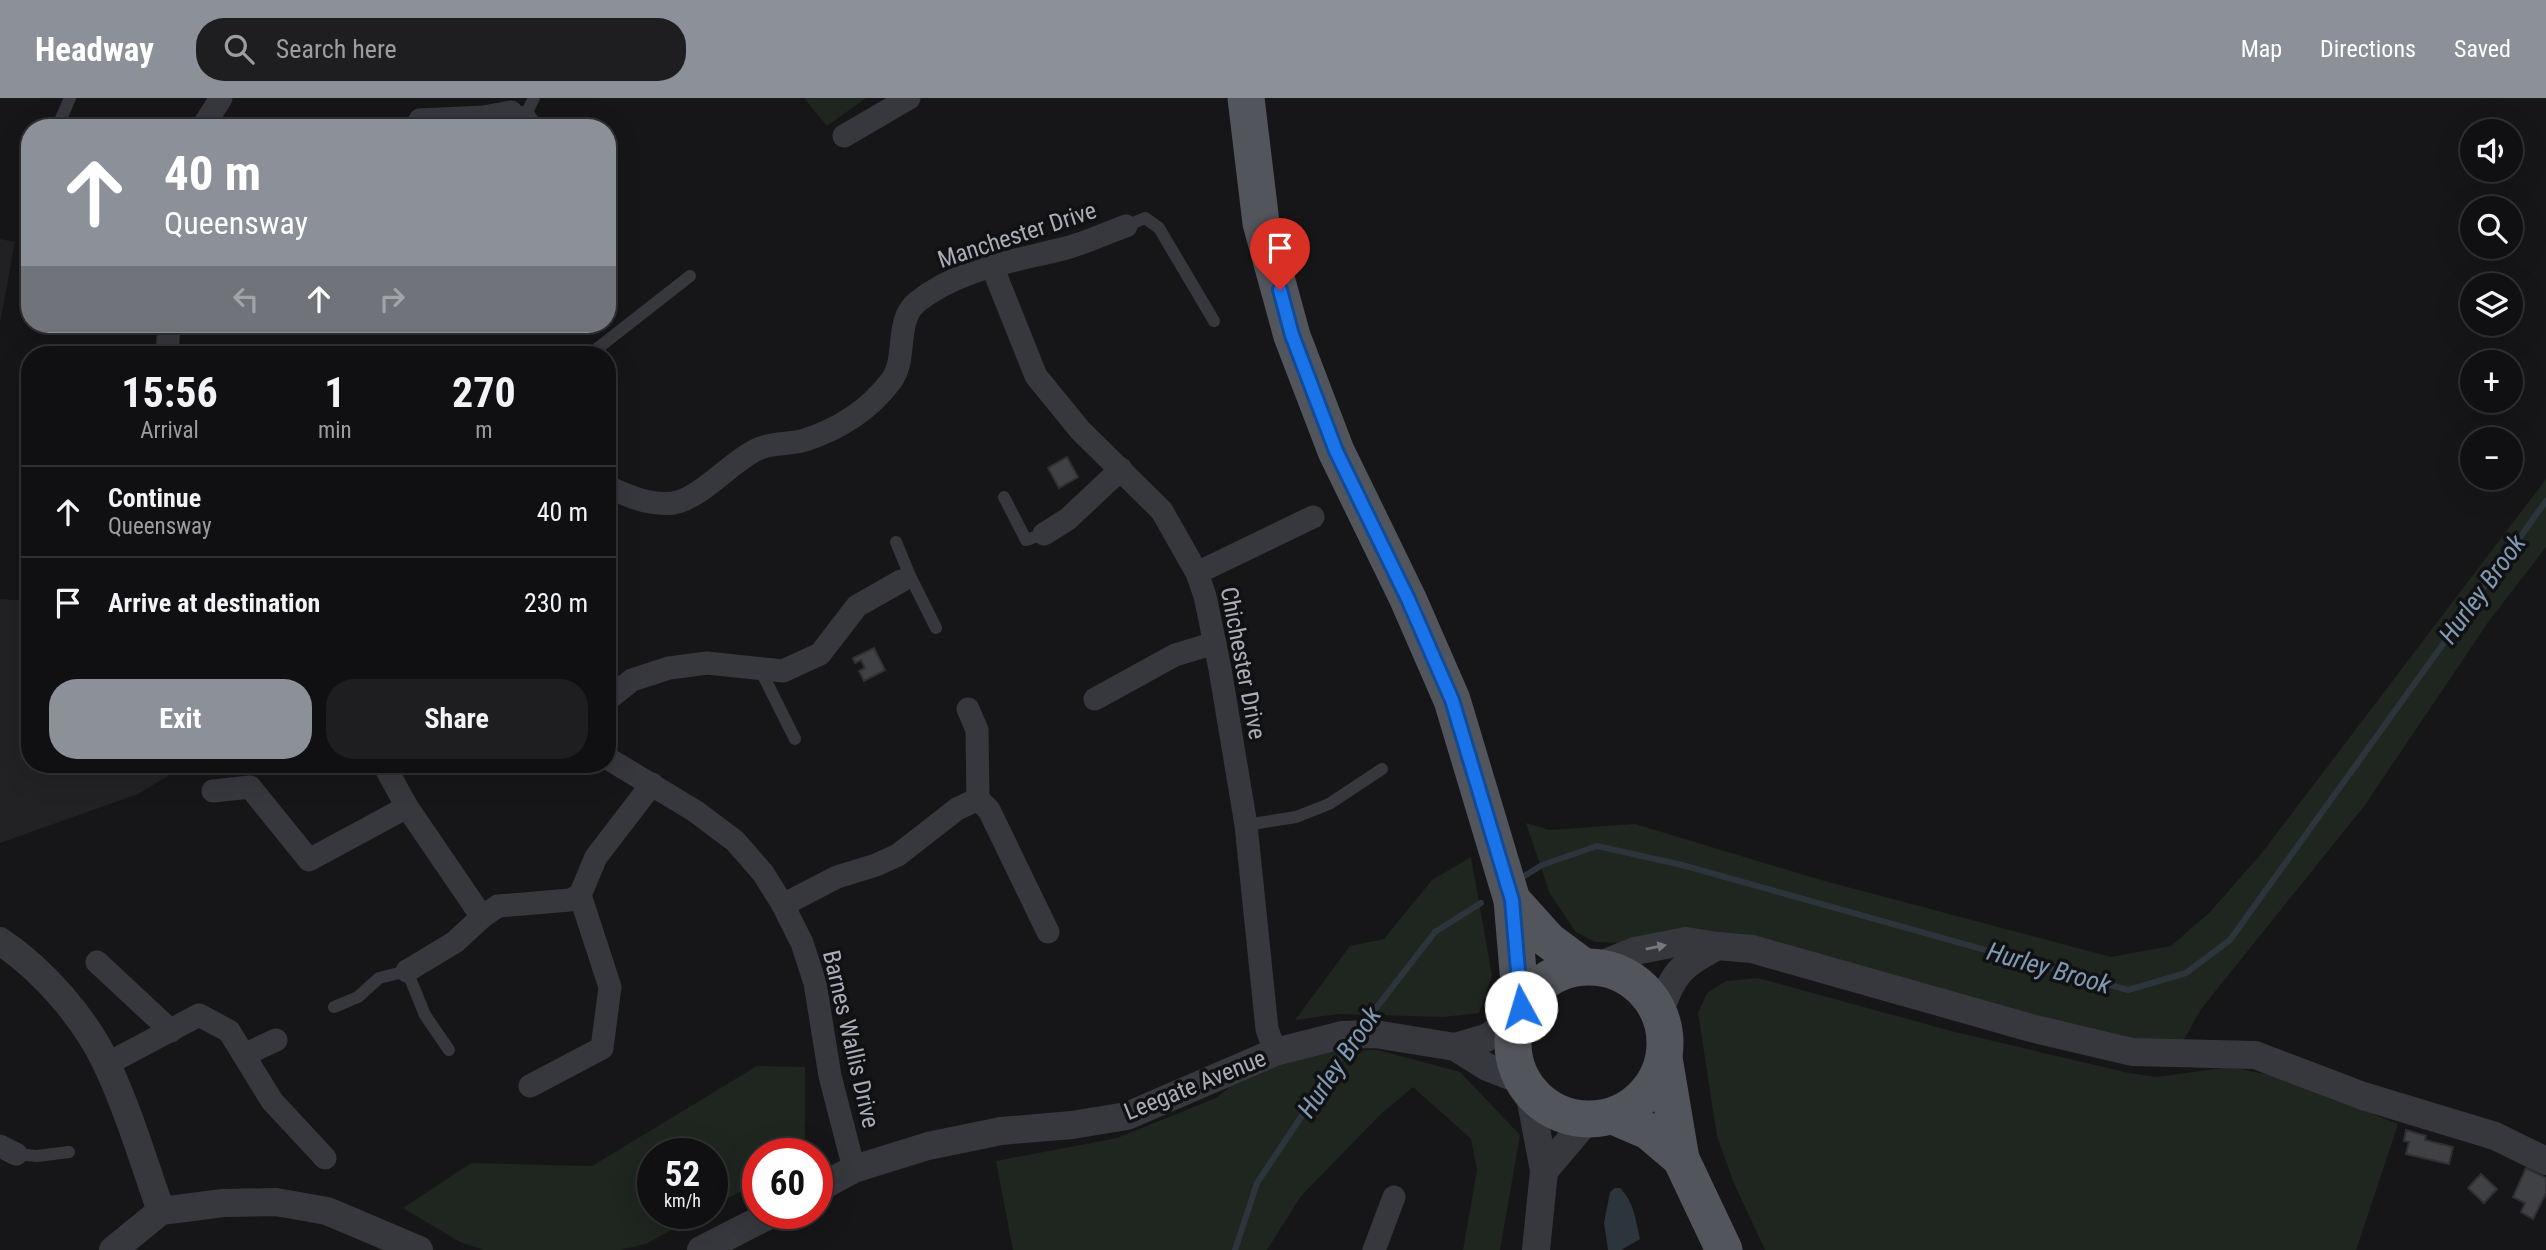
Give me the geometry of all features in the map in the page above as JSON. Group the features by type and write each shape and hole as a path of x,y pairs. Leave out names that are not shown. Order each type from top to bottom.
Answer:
{"main road":[{"path":"1246,98 1261,223 1292,335 1336,451 1408,599 1452,700 1509,889 1519,1012 1513,1039 1514,1061 1526,1086 1546,1106 1566,1116 1601,1118 1648,1131 1682,1159"},
{"path":"1509,889 1548,940 1590,967 1622,974 1644,990 1659,1013 1665,1035 1664,1058 1682,1159 1724,1250"},
{"path":"1519,1012 1537,986 1559,972 1590,967"},
{"path":"1601,1118 1636,1103 1654,1083 1664,1058"}],"street":[{"path":"208,119 221,98"},
{"path":"844,136 909,98"},
{"path":"420,115 483,117 519,112"},
{"name":"Manchester Drive","path":"616,491 648,504 676,503 694,494 759,448 804,440 843,424 864,411 893,379 905,322 915,304 944,284 992,266 1069,248 1126,226"},
{"name":"Chichester Drive","path":"992,266 1036,376 1080,430 1162,511 1197,573 1215,643 1246,825 1267,1029 1275,1052"},
{"path":"1044,534 1068,519 1121,469"},
{"path":"1197,573 1313,517"},
{"path":"616,693 632,680 668,668 706,663 783,671 820,654 857,606 906,578"},
{"path":"1095,699 1175,655 1215,643"},
{"path":"962,703 977,730 978,799 989,810 1048,932"},
{"name":"Barnes Wallis Drive","path":"616,763 695,811 735,841 763,873 783,905 802,943 814,983 830,1076 854,1169"},
{"path":"388,773 407,807 482,917"},
{"path":"407,971 455,942 498,906 570,900 580,895 596,857 652,784"},
{"path":"212,791 250,787 309,860 407,807"},
{"path":"783,905 837,877 898,855 957,809 978,799"},
{"path":"530,1086 602,1048 610,987 580,895"},
{"path":"1590,967 1635,951 1686,941 1752,949 2031,1028 2132,1052 2255,1055 2363,1096 2495,1136 2546,1160"},
{"path":"0,942 51,983 89,1034 107,1064 161,1211"},
{"path":"1659,1013 1671,981 1687,964 1717,946"},
{"path":"97,962 171,1031"},
{"name":"Leegate Avenue","path":"1455,1047 1486,1038 1519,1012"},
{"path":"107,1064 199,1015 229,1031 272,1101 325,1158"},
{"name":"Leegate Avenue","path":"833,1180 854,1169 928,1146 1002,1130 1072,1125 1127,1116 1275,1052 1342,1035 1370,1035 1455,1047 1487,1067 1526,1086"},
{"path":"244,1055 276,1040"},
{"path":"1526,1086 1544,1171 1536,1250"},
{"path":"1544,1171 1601,1118"},
{"path":"1374,1250 1394,1197"},
{"path":"113,1250 161,1211 223,1203 276,1202 327,1211 419,1250"},
{"path":"701,1250 742,1229"}],"lane":[{"path":"61,119 70,98"},
{"path":"528,119 519,112 534,98"},
{"path":"1126,226 1145,218 1159,228 1214,321"},
{"path":"601,346 690,276"},
{"path":"1003,497 1026,540 1044,534"},
{"path":"896,542 906,578 936,628"},
{"path":"760,669 795,739"},
{"path":"1246,825 1296,817 1329,804 1382,769"},
{"path":"334,1007 358,997 379,978 407,971 425,1015 449,1050"},
{"path":"8,1150 37,1156 69,1153"}],"shaded area":[{"path":"804,98 866,98 827,126"},
{"path":"0,239 15,242 0,323"},
{"path":"2546,479 2546,547 2489,621 2365,805 2201,1009 2181,1045 2089,1038 1788,948 1595,942 1576,932 1550,894 1526,823 1549,830 1635,824 1821,880 2111,957 2171,946 2210,912 2261,854"},
{"path":"0,599 21,600 21,773 173,773 138,794 0,843"},
{"path":"1471,857 1492,976 1479,1013 1443,1017 1338,1014 1295,1020 1350,946 1384,939 1432,880"},
{"path":"1758,978 1955,1032 2129,1073 2157,1077 2230,1067 2280,1077 2398,1124 2356,1250 1765,1250 1733,1181 1717,1136 1698,1013 1707,993 1726,981"},
{"path":"1378,1050 1460,1072 1520,1135 1500,1250 1463,1250 1477,1170 1471,1139 1413,1087 1382,1113 1301,1196 1267,1250 1013,1250 996,1161 1117,1138 1216,1098 1275,1052"},
{"path":"757,1066 805,1067 805,1138 742,1138 742,1191 728,1198 728,1138 638,1138"},
{"path":"637,1139 637,1229 673,1229 646,1244 620,1250 484,1250 460,1242 403,1208 471,1163 592,1166"},
{"path":"1620,1188 1628,1199 1640,1239 1621,1250 1608,1250 1604,1223 1610,1192"}],"building":[{"path":"1067,457 1078,477 1059,488 1048,468"},
{"path":"874,648 885,670 864,681 859,671 865,668 861,660 855,663 853,658"},
{"path":"2406,1130 2426,1136 2425,1140 2453,1147 2449,1164 2406,1154 2409,1142 2404,1141"},
{"path":"2526,1168 2546,1178 2546,1193 2533,1219 2521,1212 2525,1203 2513,1197"},
{"path":"2481,1174 2497,1189 2484,1203 2468,1188"}],"waterway":[{"name":"Hurley Brook","path":"1518,880 1542,865 1597,846 1682,865 2128,990 2186,973 2230,940 2546,501"},
{"name":"Hurley Brook","path":"1363,1025 1435,932 1481,903"},
{"name":"Hurley Brook","path":"1235,1250 1257,1183 1351,1042"}],"route":[{"path":"1280,290 1292,335 1336,451 1408,599 1452,700 1512,900 1521,1007"}]}
